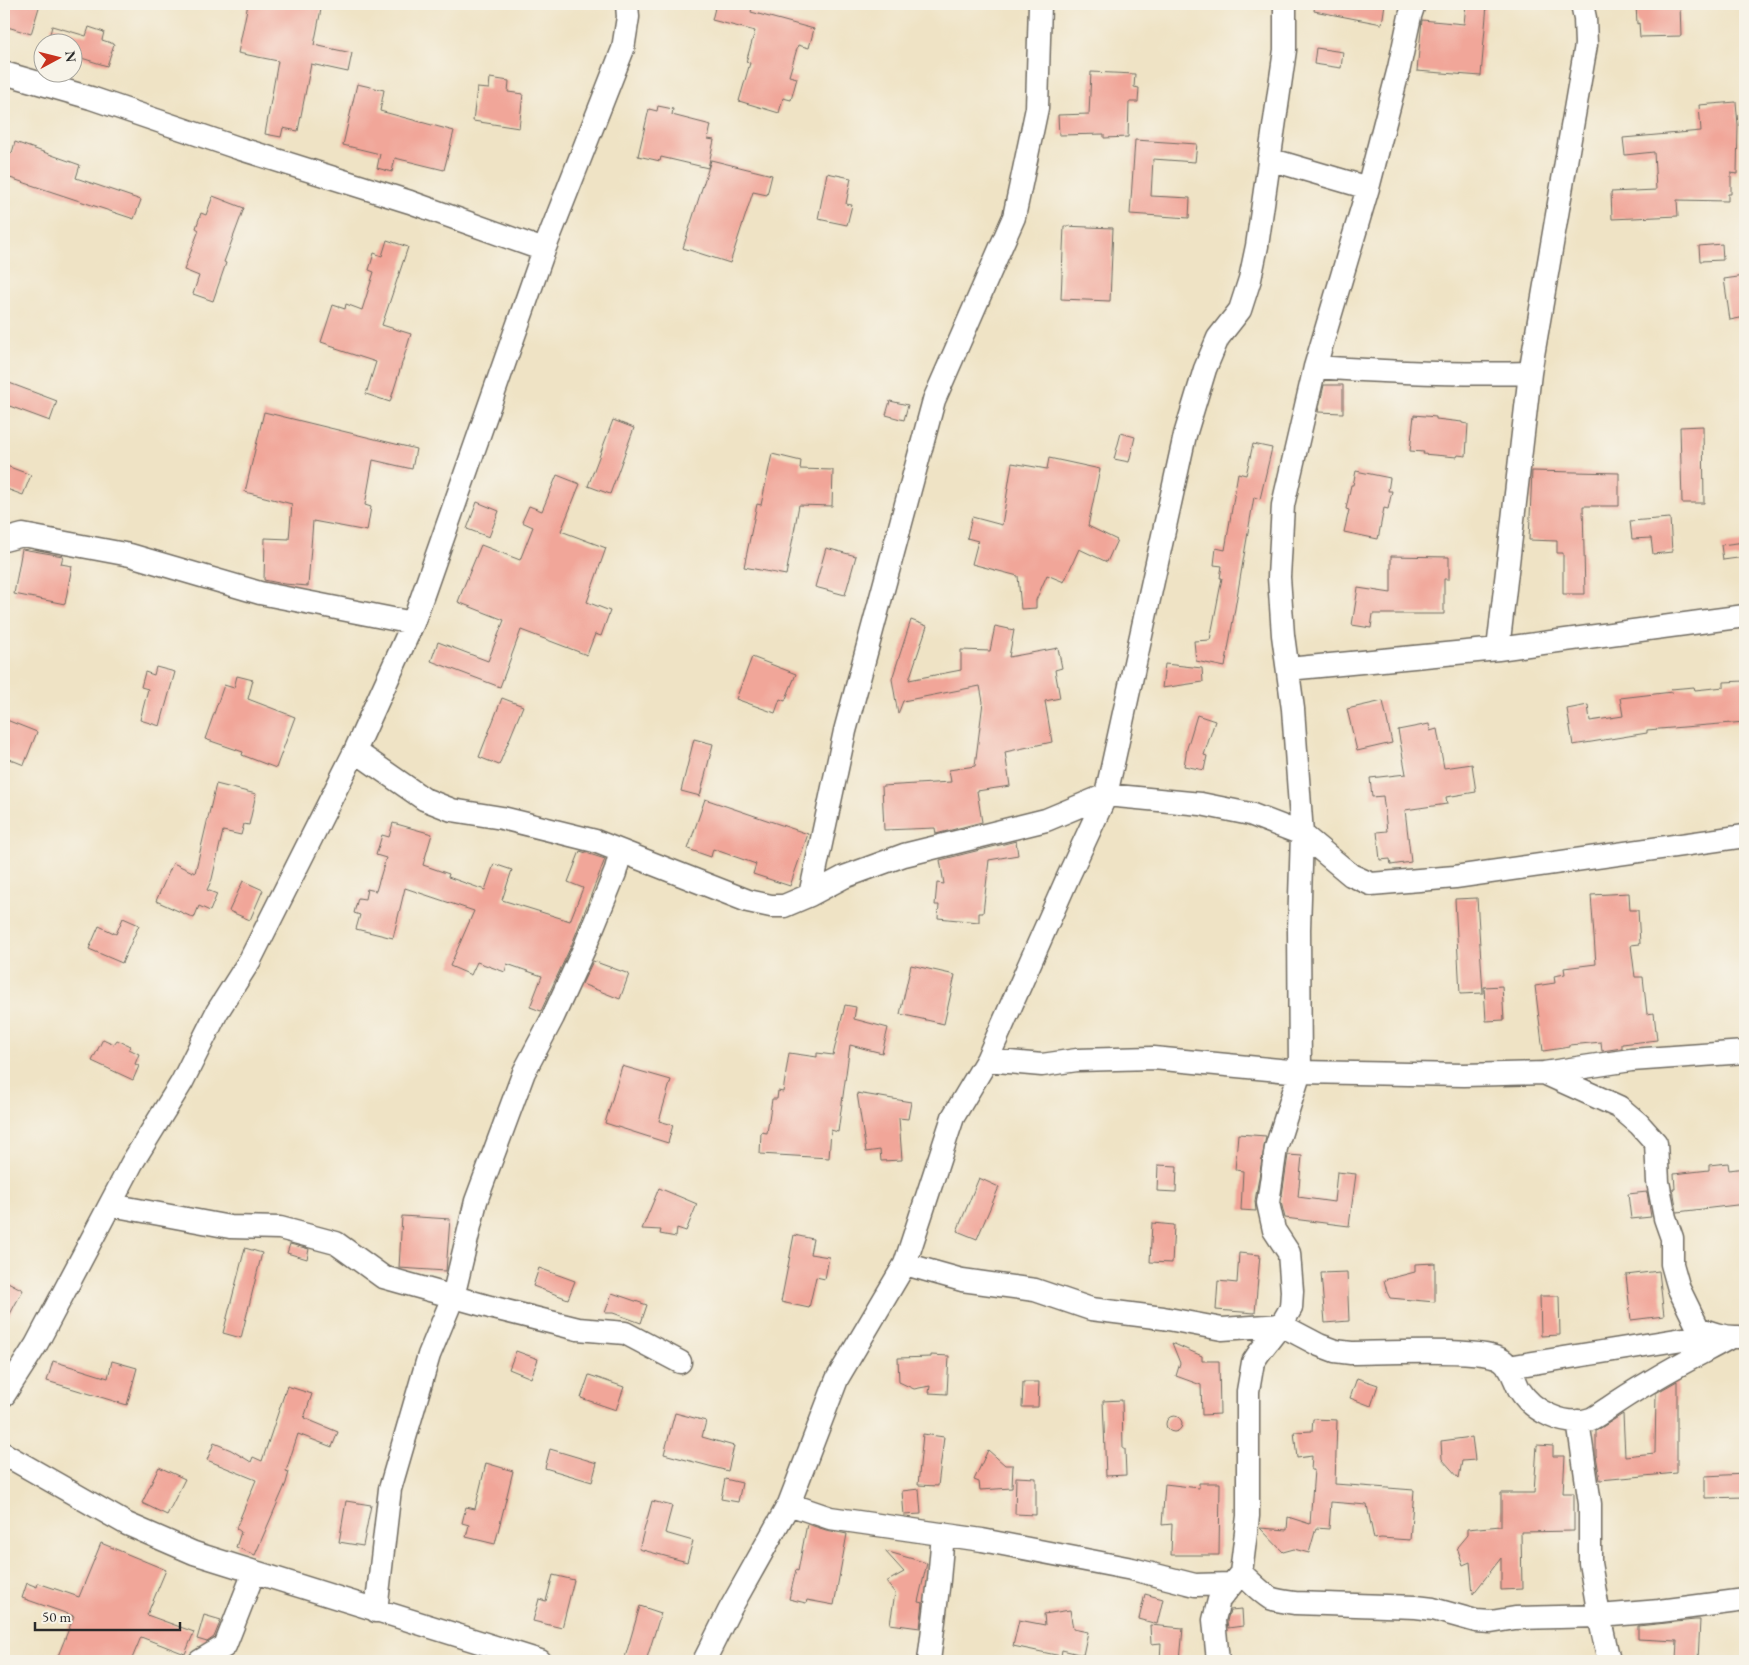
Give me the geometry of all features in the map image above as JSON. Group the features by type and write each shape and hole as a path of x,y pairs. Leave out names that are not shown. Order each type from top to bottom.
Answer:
{"street":[{"path":"4,1395 36,1345 132,1163 182,1082 217,1012 250,960 355,752 413,623 544,250 623,50 628,17 627,4"},
{"path":"810,895 844,731 934,400 1014,217 1037,108 1040,4"},
{"path":"704,1661 729,1611 789,1504 837,1379 905,1264 953,1117 987,1060 1106,795 1185,435 1205,369 1218,338 1240,310 1250,279 1257,246 1285,50 1285,4"},
{"path":"1218,1661 1214,1620 1219,1600 1236,1578 1248,1516 1248,1391 1250,1376 1253,1362 1259,1352 1281,1325 1291,1308 1292,1291 1289,1253 1274,1230 1268,1203 1276,1148 1300,1072 1302,834 1279,577 1283,505 1314,367 1368,188 1400,68 1414,4"},
{"path":"1498,649 1530,373 1586,45 1586,18 1582,4"},
{"path":"4,73 91,98 238,148 410,202 544,250"},
{"path":"1269,159 1368,188"},
{"path":"1314,367 1398,372 1530,373"},
{"path":"4,540 24,536 130,555 260,594 413,623"},
{"path":"1288,669 1498,649 1745,616"},
{"path":"355,752 424,799 452,810 502,818 595,841 748,901 771,906 784,906 844,877 904,855 1046,820 1106,795 1201,804 1250,814 1302,834 1351,875 1371,884 1455,877 1745,836"},
{"path":"376,1611 390,1489 430,1356 453,1297 476,1201 520,1081 553,1017 584,949 621,851"},
{"path":"987,1060 1042,1065 1078,1060 1153,1058 1300,1072 1455,1075 1544,1073 1631,1060 1745,1052"},
{"path":"1544,1073 1619,1107 1639,1124 1656,1143 1658,1182 1665,1218 1672,1238 1672,1264 1679,1289 1698,1328 1730,1336"},
{"path":"111,1205 230,1227 280,1228 336,1243 383,1277 578,1329 625,1333 680,1362"},
{"path":"905,1264 962,1280 1036,1290 1090,1309 1163,1318 1222,1329 1281,1325 1319,1345 1335,1351 1352,1353 1467,1352 1487,1354 1501,1359 1529,1401 1544,1413 1560,1420 1578,1421 1591,1419 1650,1381 1730,1336"},
{"path":"1508,1367 1730,1336"},
{"path":"1578,1421 1590,1504 1590,1563 1598,1616 1609,1661"},
{"path":"4,1454 127,1524 194,1553 540,1661"},
{"path":"789,1504 830,1518 982,1540 1132,1569 1195,1585 1236,1578 1271,1598 1295,1603 1416,1607 1433,1609 1476,1621 1491,1622 1515,1618 1598,1616 1660,1611 1745,1600"},
{"path":"929,1661 942,1534"},
{"path":"200,1661 225,1646 254,1572"}],"building":[{"path":"4,4 40,4 31,34 4,26"},
{"path":"248,4 322,4 314,45 352,53 348,72 311,64 298,131 283,128 281,137 265,134 278,61 238,53"},
{"path":"716,4 753,4 751,12 814,29 809,48 798,45 789,76 797,78 791,100 783,98 779,113 739,101 750,63 746,62 755,31 712,20"},
{"path":"1315,4 1385,4 1382,24 1314,11"},
{"path":"1466,4 1487,4 1481,76 1417,71 1422,20 1464,24"},
{"path":"1636,4 1680,4 1681,36 1640,37"},
{"path":"52,26 72,32 50,32"},
{"path":"89,27 104,32 102,40 114,44 107,66 82,58 82,35 86,36"},
{"path":"1316,48 1343,52 1341,68 1314,64"},
{"path":"1091,72 1135,74 1134,87 1139,88 1138,102 1129,102 1128,137 1104,138 1104,134 1059,135 1058,115 1089,114"},
{"path":"490,78 509,81 508,92 523,94 519,128 473,121 477,88 489,89"},
{"path":"357,84 384,90 380,111 454,131 444,170 395,158 392,172 377,168 380,154 343,145"},
{"path":"1736,102 1738,125 1737,174 1731,173 1731,194 1728,194 1728,201 1677,200 1678,216 1612,219 1611,192 1656,190 1654,152 1625,155 1623,138 1701,131 1699,105"},
{"path":"658,106 673,109 672,115 711,125 708,139 714,140 708,168 661,157 660,161 638,156 649,109 657,111"},
{"path":"1135,140 1197,144 1195,162 1153,159 1151,196 1190,198 1189,218 1130,214"},
{"path":"15,142 80,165 76,178 141,200 134,219 4,176 4,151 12,153"},
{"path":"711,160 772,175 767,195 753,192 730,263 683,248"},
{"path":"827,173 851,178 846,204 852,205 847,225 818,219"},
{"path":"213,196 244,208 224,262 226,263 213,301 193,294 199,276 184,270 199,230 196,228 201,213 206,215"},
{"path":"1064,226 1113,228 1110,301 1061,299"},
{"path":"387,240 408,247 382,325 411,334 390,402 366,394 376,362 321,342 333,305 345,309 346,304 362,310 374,272 369,270 374,253 382,256"},
{"path":"1722,244 1723,260 1700,261 1699,246"},
{"path":"1745,276 1745,317 1730,320 1724,279"},
{"path":"4,381 57,401 50,421 4,404"},
{"path":"1324,385 1343,385 1343,413 1318,412"},
{"path":"890,401 908,405 904,420 886,415"},
{"path":"264,412 416,449 412,469 373,460 365,505 371,507 367,531 313,521 308,586 264,580 265,538 289,539 292,504 245,492"},
{"path":"1414,415 1436,417 1436,419 1468,424 1466,456 1423,454 1424,452 1410,451"},
{"path":"613,420 634,428 610,494 588,486"},
{"path":"1703,426 1704,503 1682,503 1680,427"},
{"path":"1121,433 1135,437 1129,462 1114,459"},
{"path":"1253,444 1272,448 1260,499 1254,497 1225,667 1196,661 1194,641 1210,640 1222,578 1220,578 1222,566 1214,565 1216,548 1225,550 1238,473 1246,475"},
{"path":"772,454 801,461 800,469 833,470 832,506 799,505 786,575 744,567 757,504 761,505"},
{"path":"1049,458 1100,469 1088,526 1117,540 1107,562 1079,549 1064,582 1047,575 1036,600 1036,608 1021,609 1018,576 972,564 978,541 967,538 972,517 1002,525 1012,463 1047,469"},
{"path":"4,465 31,475 23,495 4,488"},
{"path":"1356,471 1390,478 1388,491 1392,491 1388,509 1384,508 1378,539 1344,532 1349,510 1346,509"},
{"path":"1532,471 1619,473 1619,506 1583,506 1585,594 1563,594 1563,553 1557,553 1557,541 1529,540"},
{"path":"557,475 580,484 561,531 606,548 587,602 610,611 601,636 595,634 587,655 521,630 500,687 431,661 438,642 488,661 504,620 458,602 481,545 520,560 533,527 522,522 529,506 542,511"},
{"path":"477,502 499,511 489,537 467,529"},
{"path":"1670,518 1672,552 1653,554 1651,538 1632,539 1630,521"},
{"path":"1745,542 1745,557 1723,560 1721,545"},
{"path":"826,548 856,556 845,595 815,587"},
{"path":"22,549 63,556 61,564 72,566 65,604 14,594"},
{"path":"1391,556 1449,557 1449,579 1444,579 1444,614 1373,614 1371,628 1352,625 1358,588 1391,593"},
{"path":"911,620 927,626 909,680 961,670 961,650 990,651 995,626 1014,630 1009,657 1058,648 1062,668 1055,670 1060,698 1045,701 1052,742 1005,752 1010,786 977,791 982,822 936,834 935,828 884,830 882,786 951,782 949,770 975,766 983,702 980,686 903,701 898,714 892,679"},
{"path":"752,657 796,674 785,701 780,699 775,713 736,699"},
{"path":"1165,664 1202,668 1203,682 1162,688"},
{"path":"156,667 175,672 160,726 140,720 148,689 141,687 145,672 154,675"},
{"path":"237,676 253,680 248,699 295,717 276,768 242,755 243,752 205,739 224,685 234,688"},
{"path":"1744,681 1745,722 1647,730 1647,733 1573,745 1567,709 1588,705 1590,721 1623,716 1620,698 1672,692 1671,689 1694,687 1695,690 1724,687 1724,682"},
{"path":"502,698 523,706 499,765 479,757"},
{"path":"1383,701 1392,743 1357,751 1347,709"},
{"path":"1197,715 1215,721 1204,755 1207,756 1204,770 1184,766 1187,748"},
{"path":"4,719 37,732 24,765 4,757"},
{"path":"1429,724 1430,731 1437,729 1444,768 1472,764 1476,792 1446,797 1447,804 1405,810 1411,862 1391,865 1390,859 1380,860 1377,832 1387,831 1383,796 1372,797 1370,778 1406,774 1398,730"},
{"path":"694,739 713,744 700,796 681,791"},
{"path":"216,784 256,794 249,825 244,824 241,835 223,831 212,879 207,890 217,894 210,911 199,906 194,918 156,901 173,863 195,873"},
{"path":"705,799 808,834 790,886 753,874 756,864 713,849 711,857 688,849"},
{"path":"393,823 432,834 423,865 449,874 448,877 485,890 494,864 512,870 502,900 570,921 583,888 568,882 580,851 605,859 572,944 541,1011 530,1007 542,976 507,964 505,972 477,962 471,975 450,966 474,911 405,888 393,938 356,929 360,915 354,913 358,898 365,899 367,889 376,891 386,858 376,855 382,835 389,837"},
{"path":"1016,841 1018,855 989,860 983,913 979,913 979,922 938,918 939,905 935,905 937,883 944,884 940,860"},
{"path":"243,881 263,890 250,920 229,911"},
{"path":"1629,893 1630,910 1638,910 1640,944 1631,945 1635,977 1643,977 1647,1014 1654,1013 1657,1040 1622,1044 1622,1048 1602,1051 1601,1042 1570,1045 1570,1047 1543,1051 1535,986 1555,983 1554,976 1565,974 1564,968 1596,964 1591,895"},
{"path":"1477,898 1483,993 1460,994 1455,899"},
{"path":"123,918 139,925 122,963 89,949 99,926 116,934"},
{"path":"593,961 629,974 620,999 582,984"},
{"path":"911,965 955,975 944,1024 900,1014"},
{"path":"1502,986 1504,1020 1486,1021 1484,987"},
{"path":"845,1005 856,1007 854,1019 888,1028 882,1053 850,1045 838,1132 831,1130 829,1158 760,1154 761,1132 767,1133 772,1099 777,1099 778,1091 783,1092 789,1053 817,1057 817,1053 833,1055"},
{"path":"103,1039 114,1044 117,1040 130,1046 129,1049 139,1054 135,1064 139,1066 133,1080 92,1061"},
{"path":"622,1066 671,1080 659,1121 673,1125 668,1143 605,1123"},
{"path":"857,1093 911,1102 908,1119 899,1118 902,1160 881,1161 880,1150 866,1152"},
{"path":"1238,1134 1266,1136 1255,1201 1256,1211 1241,1210 1243,1171 1235,1170"},
{"path":"1288,1155 1302,1156 1298,1197 1334,1202 1337,1172 1356,1174 1349,1226 1285,1218 1281,1202"},
{"path":"1728,1163 1729,1170 1745,1168 1745,1204 1677,1212 1673,1189 1675,1189 1674,1174 1709,1170 1709,1165"},
{"path":"1158,1165 1177,1166 1176,1192 1157,1191"},
{"path":"979,1178 999,1187 977,1239 957,1231"},
{"path":"659,1188 697,1204 686,1231 677,1228 676,1237 660,1234 661,1230 642,1229"},
{"path":"1647,1192 1651,1217 1631,1219 1628,1194"},
{"path":"402,1216 450,1219 446,1271 399,1268"},
{"path":"1152,1223 1174,1225 1172,1263 1150,1262"},
{"path":"794,1235 813,1239 810,1254 829,1257 825,1279 816,1277 809,1308 781,1302"},
{"path":"290,1244 309,1249 307,1259 287,1253"},
{"path":"245,1248 262,1253 241,1338 223,1333"},
{"path":"1239,1253 1260,1255 1255,1313 1216,1310 1218,1281 1237,1283"},
{"path":"1435,1263 1435,1302 1390,1298 1384,1280 1415,1272 1415,1264"},
{"path":"539,1268 575,1281 568,1299 533,1286"},
{"path":"1659,1271 1664,1316 1631,1320 1626,1275"},
{"path":"1347,1272 1349,1321 1325,1323 1321,1273"},
{"path":"4,1280 23,1290 4,1325"},
{"path":"612,1293 647,1305 641,1323 613,1313 605,1313"},
{"path":"1540,1296 1559,1296 1560,1335 1541,1336"},
{"path":"1172,1343 1202,1356 1202,1361 1219,1361 1220,1414 1202,1415 1201,1385 1176,1376 1180,1363"},
{"path":"516,1351 538,1359 531,1378 509,1369"},
{"path":"931,1355 949,1356 947,1394 929,1393 930,1386 914,1389 899,1382 898,1358 931,1357"},
{"path":"53,1361 108,1378 112,1361 137,1368 127,1405 47,1381"},
{"path":"589,1375 624,1387 616,1410 581,1398"},
{"path":"1357,1378 1378,1385 1371,1406 1350,1398"},
{"path":"1677,1381 1677,1473 1600,1480 1596,1455 1596,1431 1623,1414 1625,1456 1655,1453 1656,1393"},
{"path":"1023,1382 1039,1382 1038,1407 1022,1407"},
{"path":"287,1386 312,1394 304,1418 338,1432 332,1447 298,1434 286,1471 289,1472 286,1483 255,1555 236,1547 241,1532 236,1528 256,1480 207,1460 214,1443 231,1450 251,1462 253,1457 262,1461"},
{"path":"1122,1400 1123,1449 1125,1449 1126,1475 1106,1476 1103,1401"},
{"path":"675,1413 706,1421 702,1437 734,1446 728,1471 664,1454"},
{"path":"1174,1416 1180,1418 1182,1424 1180,1430 1174,1432 1168,1430 1166,1424 1168,1418"},
{"path":"1313,1419 1337,1420 1335,1484 1414,1490 1410,1540 1374,1539 1367,1505 1331,1502 1329,1529 1316,1528 1309,1553 1294,1549 1283,1552 1260,1528 1287,1530 1288,1517 1310,1524 1314,1470 1311,1470 1312,1456 1297,1458 1294,1432 1312,1431"},
{"path":"923,1434 944,1437 938,1486 918,1485"},
{"path":"1472,1437 1475,1460 1462,1461 1459,1478 1442,1459 1441,1441"},
{"path":"1537,1445 1553,1446 1553,1456 1565,1456 1563,1493 1574,1493 1574,1531 1521,1532 1522,1589 1501,1590 1501,1558 1473,1594 1470,1562 1463,1565 1457,1547 1467,1535 1467,1529 1501,1526 1501,1493 1534,1493"},
{"path":"550,1449 597,1463 592,1482 545,1468"},
{"path":"988,1450 1005,1465 1013,1465 1012,1488 980,1490 979,1482 974,1480"},
{"path":"486,1463 513,1471 495,1544 466,1537 469,1525 462,1523 466,1507 475,1509"},
{"path":"159,1467 185,1479 167,1515 142,1503"},
{"path":"1745,1474 1745,1497 1705,1498 1705,1476"},
{"path":"1016,1477 1036,1478 1036,1515 1015,1514"},
{"path":"725,1479 742,1483 738,1502 721,1499"},
{"path":"1199,1483 1220,1483 1219,1555 1171,1555 1172,1524 1162,1525 1165,1484 1199,1488"},
{"path":"919,1489 921,1514 904,1515 902,1491"},
{"path":"346,1501 371,1505 363,1546 339,1542"},
{"path":"652,1501 672,1506 665,1533 693,1541 687,1562 639,1549"},
{"path":"807,1524 847,1534 834,1605 807,1600 806,1603 789,1599 796,1570 798,1571"},
{"path":"101,1543 166,1570 147,1615 194,1632 185,1654 141,1637 131,1661 56,1661 74,1616 22,1598 27,1583 37,1587 38,1583 79,1597"},
{"path":"885,1551 927,1563 918,1602 923,1603 920,1628 890,1624 895,1593 886,1582 904,1572"},
{"path":"553,1575 574,1580 562,1628 533,1621 539,1599 546,1601"},
{"path":"1145,1594 1163,1599 1157,1624 1139,1619"},
{"path":"640,1606 661,1613 646,1661 624,1661"},
{"path":"1242,1609 1243,1626 1228,1628 1227,1621 1230,1610"},
{"path":"1070,1610 1073,1629 1088,1632 1083,1655 1062,1650 1061,1656 1013,1646 1019,1620 1045,1625 1044,1614"},
{"path":"204,1615 221,1620 214,1637 207,1642 197,1639"},
{"path":"1700,1620 1698,1661 1676,1661 1677,1641 1638,1639 1638,1626"},
{"path":"1150,1625 1183,1628 1180,1661 1160,1661 1161,1643 1151,1644"}]}
